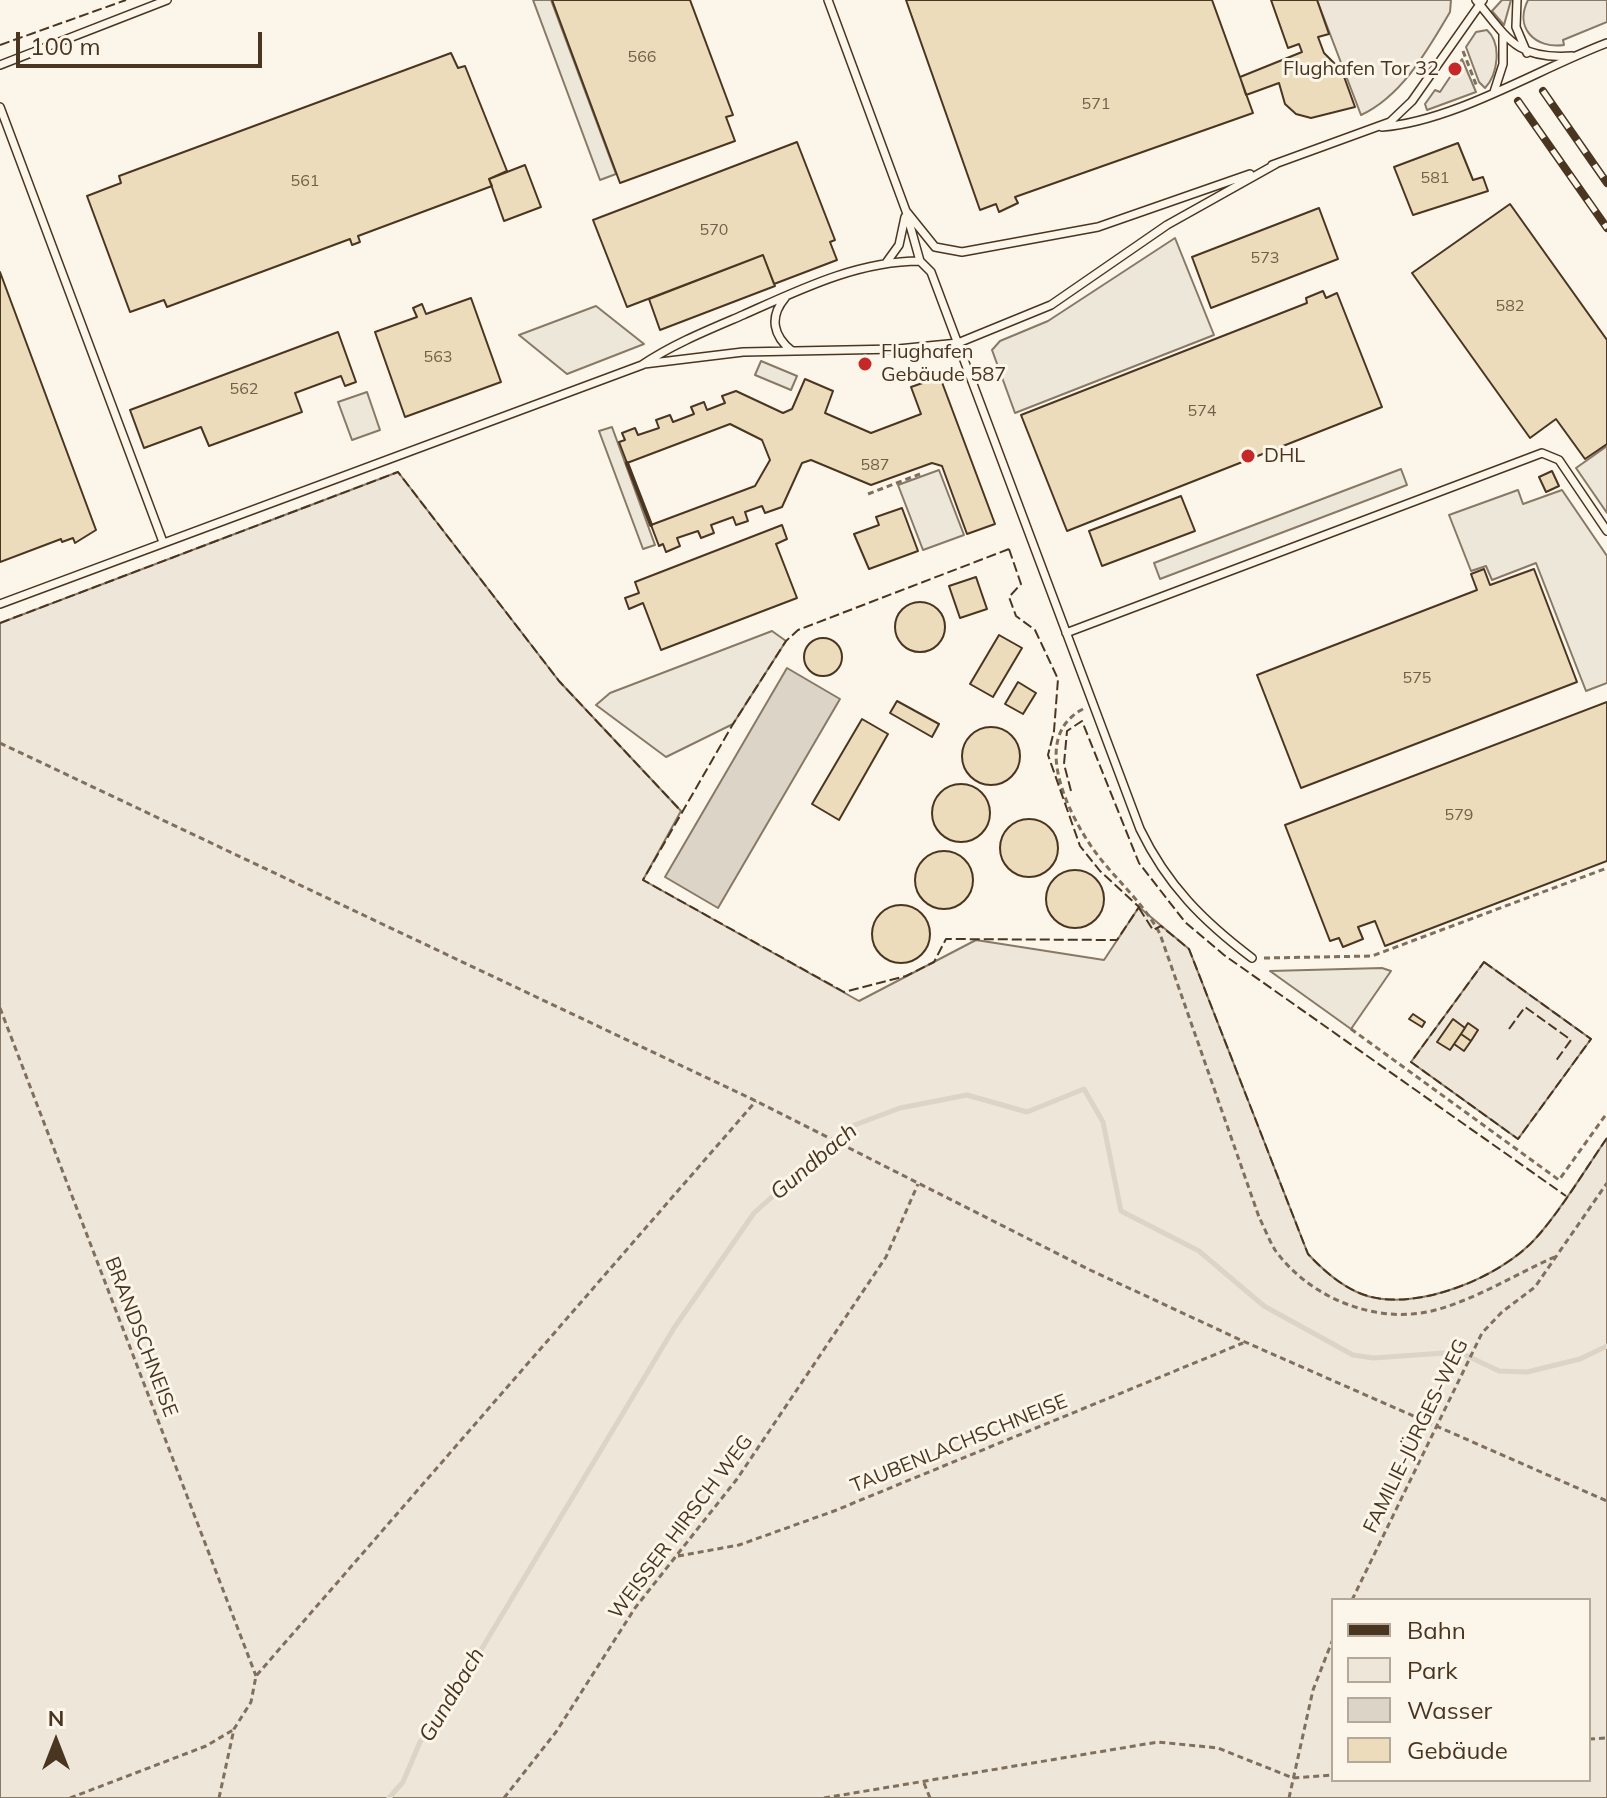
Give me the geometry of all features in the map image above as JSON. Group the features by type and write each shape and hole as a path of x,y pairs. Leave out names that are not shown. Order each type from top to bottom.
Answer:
{"lane":[{"path":"0,65 167,0"},
{"path":"828,0 906,211 920,261 931,272 1093,704 1156,862 1190,906 1252,958"},
{"path":"1517,0 1516,27 1527,53"},
{"path":"906,211 935,247 962,252 1098,227 1377,128 1390,122 1412,101 1479,1 1503,34 1527,53 1574,55"},
{"path":"1494,92 1503,64 1503,34"},
{"path":"1377,128 1410,123 1494,92 1607,43"},
{"path":"0,107 163,542"},
{"path":"642,365 714,354 898,349 958,343 1051,305 1167,225 1276,164"},
{"path":"886,263 902,237 906,211"},
{"path":"0,604 642,365 678,343 786,296 886,263 920,261"},
{"path":"786,296 775,313 775,327 781,342 792,351"},
{"path":"1066,633 1542,453 1559,460 1607,531"}],"path":[{"path":"1463,51 1479,90"},
{"path":"868,494 920,474"},
{"path":"1093,704 1069,716 1061,727 1055,759 1061,780 1090,844 1149,913 1160,934 1259,1217 1275,1250 1309,1285 1340,1302 1373,1312 1397,1314 1427,1312 1475,1295 1557,1256"},
{"path":"0,743 756,1101 918,1184 1245,1342 1607,1501"},
{"path":"1252,958 1372,956 1607,868"},
{"name":"BRANDSCHNEISE","path":"0,1008 256,1676"},
{"path":"1351,1029 1559,1180 1607,1113"},
{"path":"219,1798 234,1729 251,1702 256,1676 756,1101"},
{"name":"FAMILIE-JÜRGES-WEG","path":"1353,1598 1482,1333 1502,1312 1535,1287 1607,1183"},
{"name":"WEISSER HIRSCH WEG","path":"504,1798 556,1732 635,1608 737,1479 886,1257 918,1184"},
{"name":"TAUBENLACHSCHNEISE","path":"678,1556 739,1545 834,1511 1245,1342"},
{"path":"1289,1798 1313,1690 1331,1644"},
{"path":"70,1798 206,1746 234,1729"},
{"path":"824,1798 1158,1742 1218,1748 1293,1778 1331,1775"},
{"path":"924,1783 930,1798"}],"green space":[{"path":"1317,0 1451,0 1450,12 1412,71 1389,96 1361,115"},
{"path":"1502,0 1511,0 1504,25 1492,11"},
{"path":"1528,0 1607,0 1607,22 1563,40 1564,45 1544,44 1526,28 1524,10"},
{"path":"1487,30 1495,43 1496,59 1493,75 1485,88 1479,82 1466,47 1476,32"},
{"path":"1462,59 1476,92 1427,110 1425,104 1435,90 1440,92"},
{"path":"398,472 559,681 681,811 643,880 859,1001 976,940 1104,960 1139,907 1189,949 1308,1254 1350,1289 1367,1296 1410,1299 1458,1287 1502,1266 1546,1227 1607,1138 1607,1798 0,1798 0,623"},
{"path":"1484,962 1591,1039 1518,1139 1411,1062"}],"shaded area":[{"path":"533,0 551,0 616,174 600,180"},
{"path":"1175,238 1214,335 1015,413 992,350 1000,341 1048,321"},
{"path":"596,306 644,344 567,374 519,335"},
{"path":"761,361 797,376 791,390 755,375"},
{"path":"367,392 380,430 352,440 338,402"},
{"path":"612,427 655,545 643,549 599,431"},
{"path":"1607,446 1607,513 1576,468"},
{"path":"1401,469 1407,485 1160,579 1154,563"},
{"path":"939,470 964,535 923,550 898,485"},
{"path":"1518,490 1523,504 1562,490 1607,556 1607,683 1586,691 1536,563 1492,580 1486,566 1471,571 1449,515"},
{"path":"772,631 786,641 733,724 666,757 596,705 610,693"},
{"path":"1382,968 1391,971 1351,1029 1270,971"}],"water":[{"path":"787,668 840,699 718,908 665,877"}],"building":[{"path":"552,0 690,0 733,115 726,117 735,141 620,183"},
{"path":"906,0 1212,0 1253,113 1015,197 1018,203 999,212 996,204 980,210"},
{"path":"1271,0 1317,0 1329,34 1318,37 1324,53 1342,71 1355,107 1311,118 1296,114 1285,104 1279,83 1246,95 1240,77 1302,52 1299,44 1288,48"},
{"path":"451,53 458,68 465,66 507,171 489,179 492,186 358,236 360,242 352,245 350,239 167,307 164,300 130,312 87,196 121,183 119,176"},
{"path":"797,142 835,240 830,242 837,260 774,284 763,255 627,307 593,220"},
{"path":"1458,143 1473,180 1483,177 1488,191 1413,215 1394,167"},
{"path":"525,165 541,207 504,221 489,179"},
{"path":"1510,204 1607,340 1607,444 1585,459 1556,419 1530,438 1412,273"},
{"path":"1319,208 1338,259 1211,308 1192,257"},
{"path":"763,255 775,286 660,330 649,299"},
{"path":"0,272 96,530 75,543 73,538 62,542 61,539 0,562"},
{"path":"1323,291 1326,298 1337,293 1382,407 1067,531 1021,415 1307,303 1306,298"},
{"path":"471,298 501,382 405,417 375,332 417,317 413,308 422,304 426,314"},
{"path":"338,332 356,382 345,386 341,376 295,393 302,412 209,446 201,427 144,448 130,410"},
{"path":"940,377 995,524 967,534 942,466 932,463 871,485 811,460 802,463 782,507 765,513 762,506 745,512 748,521 736,525 733,517 711,525 714,533 701,538 698,531 677,538 680,546 666,552 663,544 659,546 651,525 755,486 770,460 762,440 730,424 627,463 619,442 625,440 622,433 635,428 638,435 659,428 656,420 670,415 673,422 694,414 691,407 704,402 707,410 725,403 722,396 736,391 783,413 792,409 805,379 833,391 825,413 871,433 921,414 911,387"},
{"path":"1552,471 1559,486 1546,492 1539,477"},
{"path":"1181,496 1195,531 1102,566 1089,531"},
{"path":"902,508 918,551 869,569 854,534 879,525 876,517"},
{"path":"782,525 787,539 776,544 797,598 661,650 643,603 629,609 625,598 639,593 635,582"},
{"path":"1484,569 1490,585 1534,569 1577,682 1301,788 1257,675 1477,590 1471,574"},
{"path":"976,577 987,609 960,618 949,586"},
{"path":"920,602 937,610 945,627 937,644 920,652 903,644 895,627 903,610"},
{"path":"999,635 1022,648 993,697 970,684"},
{"path":"823,638 837,643 842,657 837,671 823,676 809,671 804,657 809,643"},
{"path":"1018,682 1036,693 1023,714 1005,704"},
{"path":"897,701 939,724 932,737 890,713"},
{"path":"1607,702 1607,861 1385,946 1375,921 1358,927 1363,939 1343,947 1339,938 1330,941 1285,825"},
{"path":"862,719 888,734 839,820 812,804"},
{"path":"991,727 1012,735 1020,756 1012,777 991,785 970,777 962,756 970,735"},
{"path":"961,784 982,792 990,813 982,834 961,842 940,834 932,813 940,792"},
{"path":"1029,819 1050,827 1058,848 1050,869 1029,877 1008,869 1000,848 1008,827"},
{"path":"944,851 965,859 973,880 965,901 944,909 923,901 915,880 923,859"},
{"path":"1075,870 1086,872 1095,879 1102,888 1102,910 1095,919 1086,926 1075,928 1064,926 1055,919 1048,910 1046,899 1048,888 1055,879 1064,872"},
{"path":"901,905 912,907 921,914 928,923 928,945 921,954 912,961 901,963 890,961 881,954 874,945 872,934 874,923 881,914 890,907"},
{"path":"1413,1014 1425,1022 1422,1027 1409,1019"},
{"path":"1453,1019 1465,1028 1450,1050 1437,1042"},
{"path":"1468,1023 1478,1030 1471,1041 1461,1034"},
{"path":"1461,1034 1471,1041 1464,1051 1454,1044"}],"waterway":[{"name":"Gundbach","path":"389,1798 403,1782 420,1742 448,1705 674,1328 754,1213 852,1126 900,1108 967,1095 1027,1112 1084,1089 1103,1122 1121,1211 1199,1251 1264,1306 1353,1355 1373,1358 1459,1352 1499,1371 1527,1372 1580,1359 1607,1346"}],"railway":[{"path":"1543,91 1607,183"},
{"path":"1518,101 1607,228"}],"fence":[{"path":"0,45 126,0"},
{"path":"0,623 398,472 559,681 681,811"},
{"path":"1009,549 1021,584 1009,597 1016,616 1035,630 1058,679 1054,731 1048,755 1080,846 1100,871 1139,907 1117,940 946,939 934,962 906,976 844,992 643,880 733,724 786,641 798,630 1009,549"},
{"path":"1071,791 1064,764 1067,731 1082,721 1139,863 1185,922 1224,955 1566,1196"},
{"path":"1139,908 1153,930 1161,926 1189,949 1308,1254 1351,1289 1368,1296 1411,1299 1458,1287 1502,1266 1546,1227 1607,1138"},
{"path":"1484,962 1591,1039 1518,1139 1411,1062 1484,962"},
{"path":"1509,1029 1525,1007 1571,1040 1555,1062"}],"wall":[{"path":"627,463 651,525"}],"place":[{"name":"Flughafen Tor 32","path":"1455,69"},
{"name":"Flughafen Gebäude 587","path":"865,364"},
{"name":"DHL","path":"1248,456"}]}
